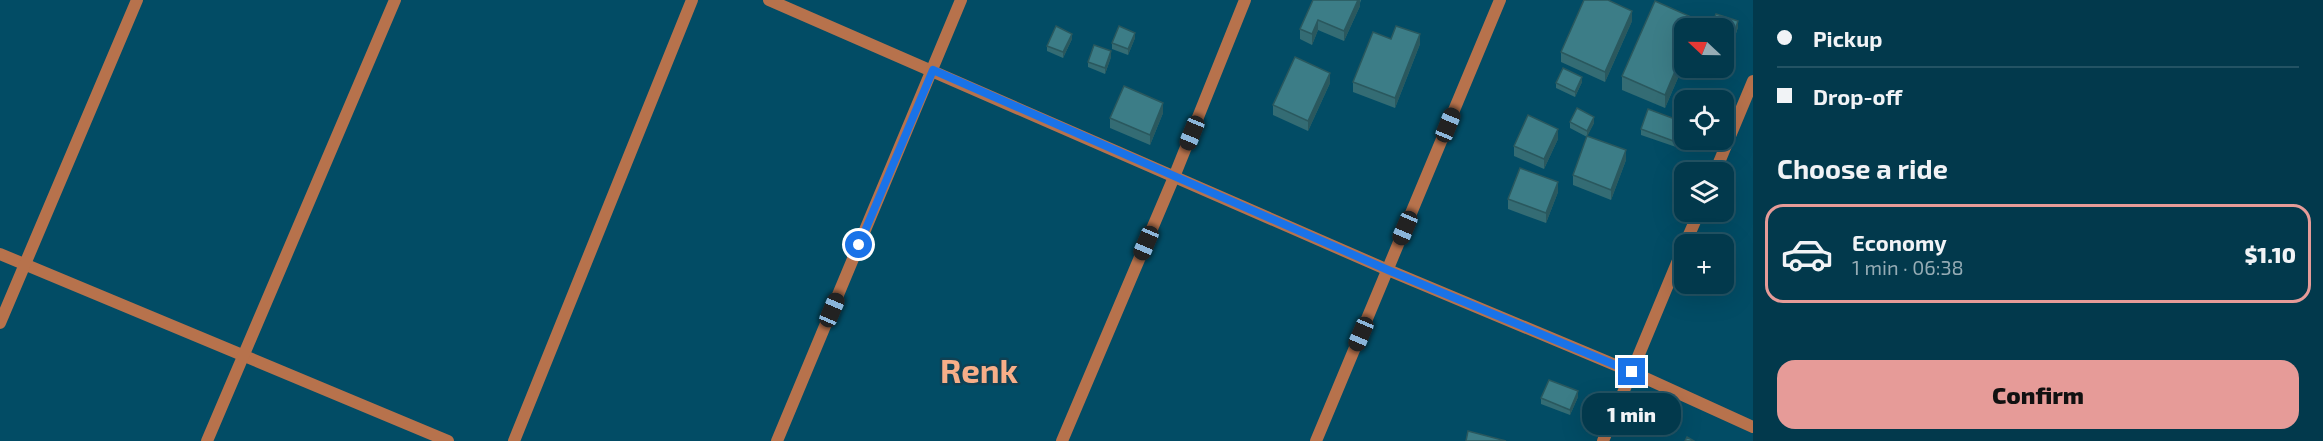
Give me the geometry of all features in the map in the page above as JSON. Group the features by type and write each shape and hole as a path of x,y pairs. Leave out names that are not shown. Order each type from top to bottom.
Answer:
{"street":[{"path":"0,323 137,0"},
{"path":"207,441 395,0"},
{"path":"514,441 692,0"},
{"path":"769,0 1388,270 1632,372 1753,427"},
{"path":"777,441 961,0"},
{"path":"1062,441 1174,177 1245,0"},
{"path":"1316,441 1500,0"},
{"path":"1719,162 1753,81"},
{"path":"0,254 448,441"},
{"path":"1603,441 1674,271"}],"building":[{"path":"1313,0 1358,0 1344,31 1318,20 1312,34 1300,29"},
{"path":"1584,0 1608,0 1632,11 1605,72 1561,52"},
{"path":"1655,1 1693,18 1674,18 1674,74 1665,95 1622,76"},
{"path":"1716,14 1729,18 1715,18"},
{"path":"1734,20 1738,21 1734,34"},
{"path":"1056,26 1072,34 1063,52 1047,46"},
{"path":"1119,26 1135,33 1128,49 1112,43"},
{"path":"1396,26 1420,34 1395,98 1353,82 1373,32 1391,39"},
{"path":"1094,45 1111,51 1105,68 1088,62"},
{"path":"1295,57 1330,73 1308,121 1273,105"},
{"path":"1563,68 1582,77 1575,92 1556,83"},
{"path":"1124,86 1163,103 1150,135 1110,118"},
{"path":"1577,108 1594,117 1587,131 1570,122"},
{"path":"1648,109 1674,119 1674,141 1641,129"},
{"path":"1528,115 1558,129 1544,159 1514,146"},
{"path":"1587,136 1626,150 1611,190 1573,175"},
{"path":"1520,168 1558,182 1546,213 1508,199"},
{"path":"1549,380 1578,391 1570,410 1541,398"},
{"path":"1468,431 1506,441 1466,441"}],"district":[{"name":"Renk","path":"979,370"}],"route":[{"path":"859,245 933,70 1388,270 1632,372"}]}
